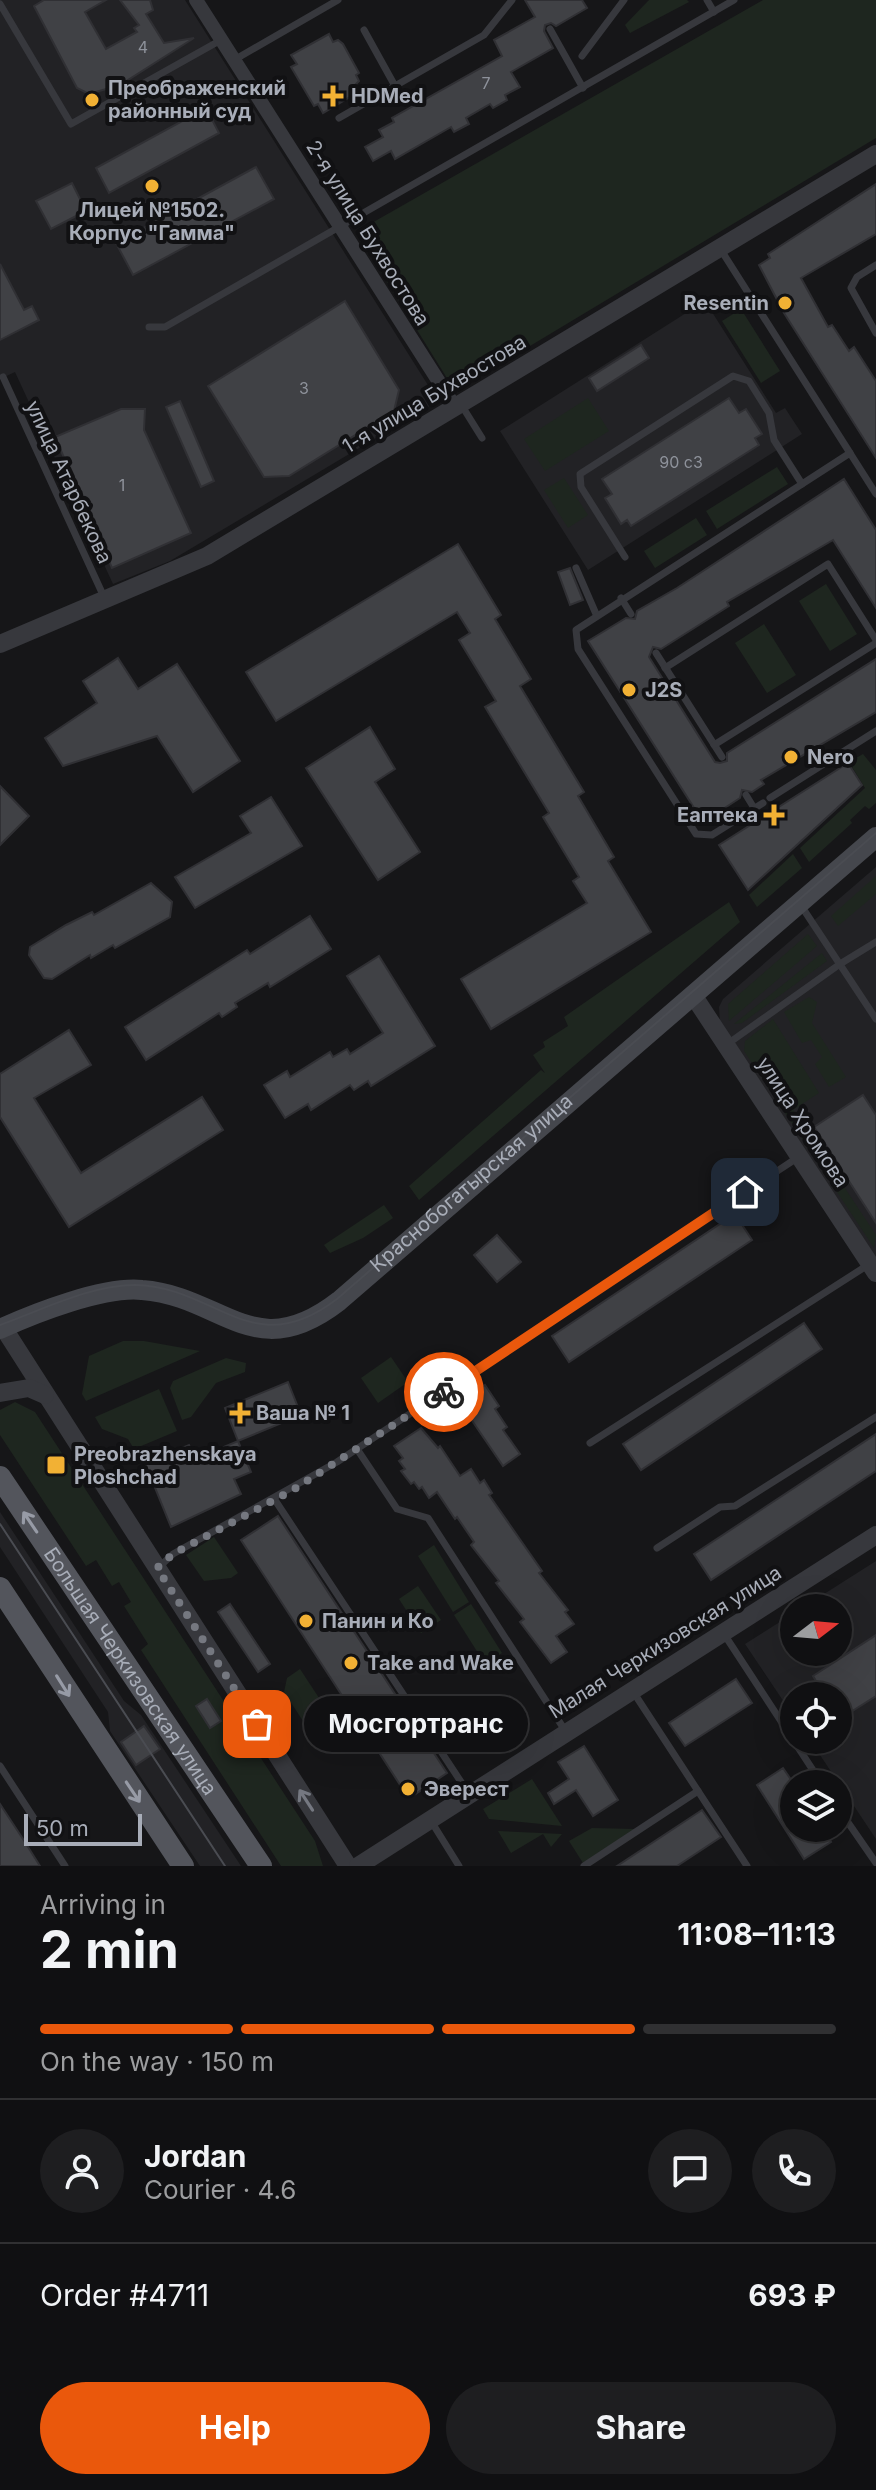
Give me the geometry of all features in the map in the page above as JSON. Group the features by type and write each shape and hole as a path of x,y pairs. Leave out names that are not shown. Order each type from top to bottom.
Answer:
{"main road":[{"name":"Краснобогатырская улица","path":"1,1327 94,1296 133,1289 161,1292 253,1327 280,1329 314,1319 339,1301 876,837"},
{"name":"Большая Черкизовская улица","path":"0,1477 261,1866"},
{"path":"0,1588 183,1866"}],"street":[{"name":"2-я улица Бухвостова","path":"196,0 458,406"},
{"name":"1-я улица Бухвостова","path":"0,644 207,556 876,154"},
{"name":"улица Хромова","path":"693,995 873,1268"},
{"path":"1,1327 348,1866"},
{"path":"0,1393 29,1388 45,1395"},
{"name":"Малая Черкизовская улица","path":"358,1866 876,1535"}],"lane":[{"path":"234,60 338,0"},
{"path":"339,118 484,35 512,0"},
{"path":"582,56 624,0"},
{"path":"707,0 714,12"},
{"path":"149,327 165,327 734,0"},
{"path":"0,4 71,124 221,40"},
{"path":"550,29 583,88"},
{"path":"364,30 395,86"},
{"path":"720,248 876,494"},
{"path":"876,265 857,277 851,288 876,333"},
{"path":"625,557 581,487 580,474 733,376 743,377 755,390 770,416 774,440 802,484"},
{"name":"улица Атарбекова","path":"3,377 106,600"},
{"path":"458,406 482,438"},
{"path":"850,453 596,614 576,630 578,649 692,830 700,836 709,836 876,731"},
{"path":"665,668 828,564 876,641 714,745"},
{"path":"576,568 596,614"},
{"path":"621,598 631,614"},
{"path":"656,653 722,757"},
{"path":"746,795 754,808"},
{"path":"799,903 876,1019"},
{"path":"726,1045 876,942"},
{"path":"157,1568 173,1554 275,1500 357,1449 799,1157"},
{"path":"590,1443 873,1268"},
{"path":"657,1548 720,1507 735,1506 876,1417"},
{"path":"357,1449 397,1509 428,1518 566,1732"},
{"path":"275,1500 469,1794"},
{"path":"723,1632 813,1770"},
{"path":"632,1690 747,1866"},
{"path":"0,1766 65,1866"},
{"path":"584,1866 698,1791"},
{"path":"430,1819 459,1866"},
{"path":"852,1828 876,1863"}],"shaded area":[{"path":"0,0 185,0 438,401 170,561 113,584 15,372 0,379"},
{"path":"649,0 689,2 630,33 625,25"},
{"path":"763,0 876,0 876,138 455,391 356,232"},
{"path":"705,301 776,413 785,408 802,434 588,570 500,431"},
{"path":"741,309 780,371 761,383 722,321"},
{"path":"588,398 609,431 545,471 524,439"},
{"path":"777,467 788,484 717,529 706,511"},
{"path":"564,478 588,515 568,528 544,490"},
{"path":"696,518 707,535 655,568 644,551"},
{"path":"826,584 857,634 830,651 799,601"},
{"path":"764,624 796,675 767,693 735,643"},
{"path":"863,754 876,770 876,803 869,809 865,806 850,820 852,823 809,862 800,848 865,788 849,762"},
{"path":"793,854 802,868 757,907 749,895"},
{"path":"876,867 876,1258 720,1023 719,1007 723,999"},
{"path":"876,876 876,894 838,926 831,916"},
{"path":"729,902 740,922 419,1200 409,1186 541,1070 545,1073 533,1055 545,1047 543,1042 568,1026 564,1017"},
{"path":"808,934 817,946 729,1021 728,1004"},
{"path":"822,953 827,961 742,1023 734,1024"},
{"path":"809,997 817,1002 812,1023 846,1077 829,1087 815,1064 822,1057 811,1040 802,1043 784,1012"},
{"path":"773,1019 819,1093 793,1110 876,1235 874,1248 744,1051 745,1041"},
{"path":"384,1205 393,1218 363,1238 330,1253 324,1245"},
{"path":"123,1341 144,1341 200,1351 86,1401 82,1394 89,1356"},
{"path":"391,1357 408,1382 378,1403 361,1378"},
{"path":"226,1358 246,1363 245,1372 216,1383 191,1417 182,1420 170,1388 173,1381"},
{"path":"159,1389 177,1431 134,1449 128,1439 102,1429 95,1417"},
{"path":"15,1402 35,1412 315,1841 323,1866 281,1866 141,1650 148,1644 124,1606 131,1602 119,1582 112,1586 96,1560 86,1566 0,1435 0,1410"},
{"path":"0,1512 124,1701 141,1715 241,1866 200,1866 110,1731 108,1712 0,1547"},
{"path":"214,1537 238,1573 231,1578 204,1581 186,1555"},
{"path":"434,1545 469,1602 453,1612 418,1556"},
{"path":"876,1561 876,1839 852,1803 852,1770 830,1770 819,1754 852,1754 852,1682 780,1682 780,1696 745,1644 780,1622 780,1666 852,1666 852,1594 824,1594"},
{"path":"418,1586 441,1620 421,1633 399,1599"},
{"path":"471,1604 502,1653 485,1664 454,1615"},
{"path":"300,1669 342,1733 320,1747 284,1692 287,1678"},
{"path":"532,1779 562,1826 489,1819 483,1809"},
{"path":"592,1828 635,1829 583,1863 569,1841"},
{"path":"498,1831 562,1834 551,1847 543,1834 511,1853"}],"building":[{"path":"44,0 106,0 85,12 106,49 137,32 134,28 139,25 120,0 150,0 153,10 146,14 164,43 194,38 120,85 89,94 77,88 34,6"},
{"path":"525,0 582,0 587,8 556,26 551,23 545,25 544,31 553,48 511,72 520,87 505,95 507,100 493,108 490,104 466,118 469,124 454,132 451,127 395,159 391,151 373,161 365,147 383,137 379,130 394,122 392,118 502,56 494,40 535,17"},
{"path":"329,34 333,42 338,40 343,44 359,73 356,84 360,91 323,113 318,104 314,106 291,67 297,64 291,55"},
{"path":"206,108 219,133 109,193 96,168"},
{"path":"256,167 274,199 133,275 116,243"},
{"path":"72,183 86,211 51,229 36,201"},
{"path":"876,184 876,234 801,278 828,327 832,325 849,351 854,347 876,381 876,458 784,313 759,265 770,258 768,254"},
{"path":"0,264 24,310 32,306 39,320 0,340"},
{"path":"345,301 399,390 394,411 289,476 264,477 208,386"},
{"path":"641,345 649,358 597,391 589,378"},
{"path":"729,398 739,413 746,409 762,434 755,438 759,445 631,526 627,520 621,524 605,498 612,494 602,479"},
{"path":"180,401 214,481 201,487 166,407"},
{"path":"121,409 145,409 144,430 191,533 112,568 55,437"},
{"path":"844,479 876,530 876,608 833,540 727,602 729,606 661,649 653,647 649,657 715,762 727,761 727,753 876,659 876,712 761,780 764,784 752,792 742,790 740,798 703,822 588,641 626,618 635,619 637,611"},
{"path":"458,544 501,615 495,619 531,679 520,686 584,792 578,796 614,857 608,861 651,932 491,1029 461,979 587,903 573,881 579,877 543,817 549,813 485,707 496,701 459,640 470,633 457,612 276,721 246,672"},
{"path":"570,568 583,600 570,605 558,572"},
{"path":"118,658 138,689 177,664 240,761 193,792 157,736 63,766 45,738 97,703 83,681"},
{"path":"370,727 395,769 375,782 420,852 378,880 306,768"},
{"path":"848,763 862,785 748,890 719,845"},
{"path":"0,786 29,816 0,845"},
{"path":"271,797 302,846 195,908 175,877 251,833 240,816"},
{"path":"151,883 172,902 170,917 115,948 113,945 91,958 90,955 52,979 44,978 29,955 30,947 66,925 92,912 94,915"},
{"path":"310,916 331,949 270,987 268,983 235,1003 237,1007 222,1017 219,1013 146,1060 125,1027 247,950 250,954"},
{"path":"379,956 435,1046 371,1086 368,1081 354,1090 350,1085 311,1110 308,1104 285,1118 264,1085 287,1071 290,1077 330,1052 333,1057 347,1049 350,1054 383,1033 347,976"},
{"path":"69,1030 91,1065 34,1098 81,1173 202,1097 223,1130 69,1227 0,1117 0,1074"},
{"path":"863,1095 876,1115 876,1223 814,1127"},
{"path":"735,1214 752,1240 569,1362 552,1336"},
{"path":"497,1235 521,1262 497,1282 474,1255"},
{"path":"804,1323 822,1349 641,1470 623,1444"},
{"path":"288,1382 301,1415 238,1441 225,1408"},
{"path":"485,1385 499,1406 495,1409 507,1427 503,1430 520,1454 503,1466 460,1403"},
{"path":"421,1428 438,1448 440,1446 460,1476 471,1469 480,1483 484,1480 492,1493 489,1495 542,1571 539,1573 568,1610 565,1612 574,1624 556,1636 567,1652 551,1663 520,1622 524,1619 471,1545 474,1542 457,1517 455,1519 437,1492 429,1498 422,1487 419,1489 414,1482 411,1484 401,1471 405,1469 399,1461 403,1458 394,1446"},
{"path":"876,1434 876,1471 711,1580 694,1554"},
{"path":"238,1441 251,1472 234,1479 241,1494 171,1527 145,1463 189,1445 195,1459"},
{"path":"278,1516 447,1773 414,1795 406,1794 241,1540"},
{"path":"230,1604 270,1664 258,1672 218,1612"},
{"path":"876,1635 876,1696 852,1711 852,1682 817,1682 813,1676 828,1666 852,1666 852,1651"},
{"path":"736,1679 752,1703 685,1746 669,1723"},
{"path":"207,1699 221,1721 210,1728 196,1706"},
{"path":"144,1726 160,1749 136,1765 121,1742"},
{"path":"584,1746 618,1800 593,1816 576,1790 554,1804 548,1793 569,1779 558,1762"},
{"path":"783,1768 784,1770 780,1770 780,1821 757,1785"},
{"path":"0,1804 23,1839 40,1866 0,1866"},
{"path":"702,1810 721,1837 677,1866 617,1866"},
{"path":"793,1842 831,1842 804,1859"}],"tram line":[{"path":"0,1325 84,1294 135,1285 189,1297 234,1317 257,1323 281,1324 307,1317 337,1299 876,833"},
{"path":"0,1524 225,1866"}],"way so far":[{"path":"257,1724 157,1568 173,1554 293,1490 444,1392"}],"place":[{"name":"HDMed","path":"333,96"},
{"name":"Преображенский районный суд","path":"92,100"},
{"name":"Лицей №1502. Корпус \"Гамма\"","path":"152,186"},
{"name":"Resentin","path":"785,303"},
{"name":"J2S","path":"629,690"},
{"name":"Nero","path":"791,757"},
{"name":"Еаптека","path":"774,815"},
{"name":"Ваша № 1","path":"240,1413"},
{"name":"Preobrazhenskaya Ploshchad","path":"56,1465"},
{"name":"Панин и Ко","path":"306,1621"},
{"name":"Take and Wake","path":"351,1663"},
{"name":"Мосгортранс","path":"257,1724"},
{"name":"Эверест","path":"408,1789"}],"route":[{"path":"444,1392 745,1192"}]}
